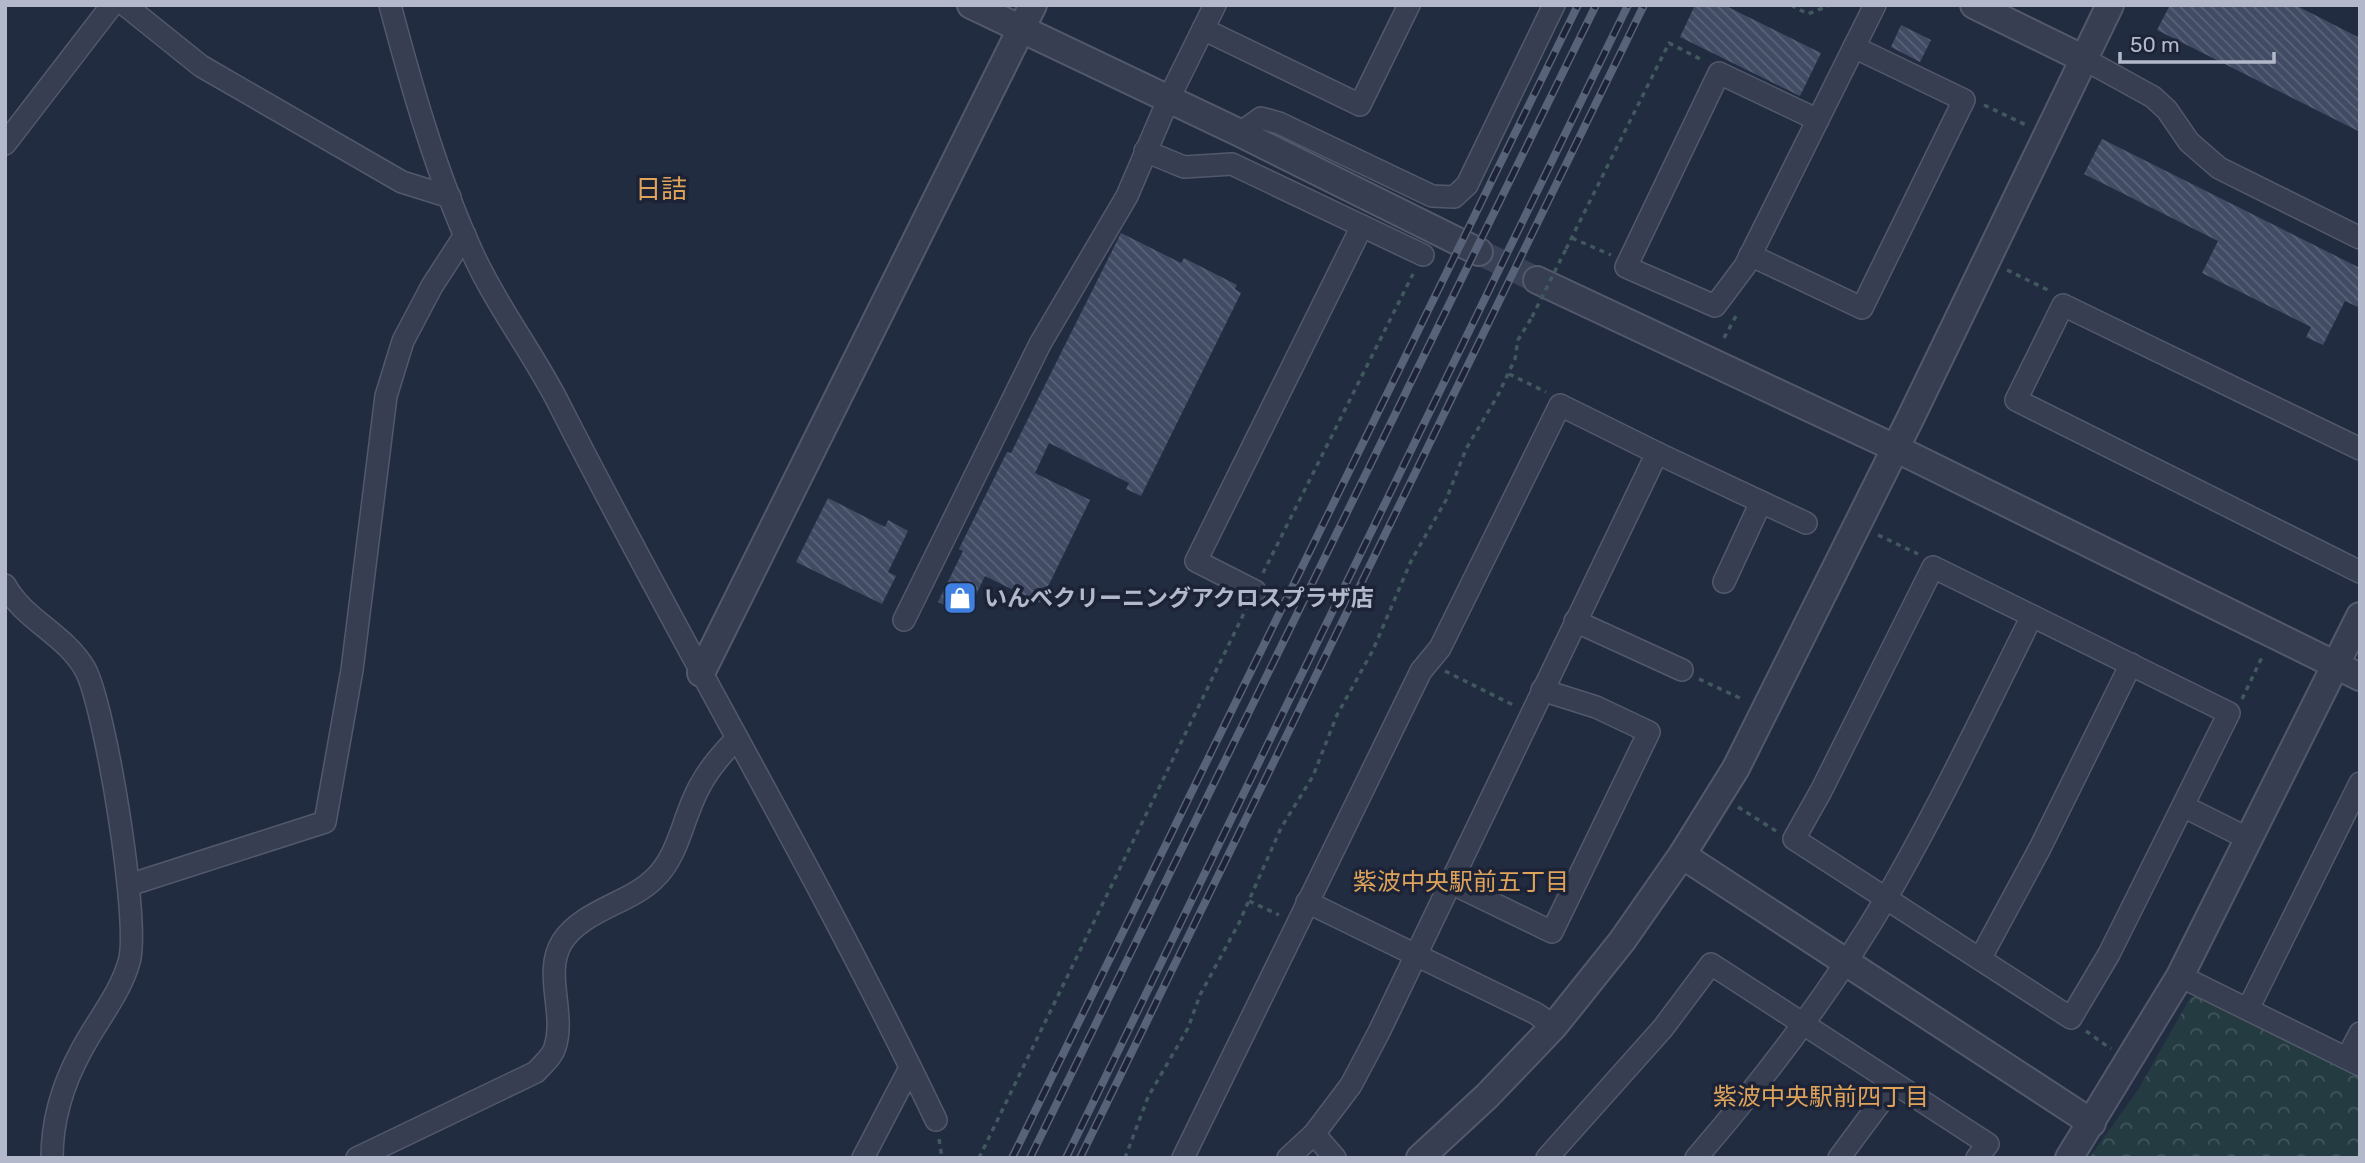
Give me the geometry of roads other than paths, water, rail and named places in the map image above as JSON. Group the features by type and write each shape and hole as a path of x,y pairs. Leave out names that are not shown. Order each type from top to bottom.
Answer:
{"street":[{"path":"5,144 112,5"},
{"path":"125,5 201,66 402,182 450,197"},
{"path":"390,5 450,197 473,256 554,393 701,673 766,787 936,1120"},
{"path":"971,5 1027,16 1169,98 1479,252"},
{"path":"904,620 1040,344 1127,196 1169,98 1215,5"},
{"path":"1203,29 1360,105 1409,5"},
{"path":"1240,133 1261,118 1279,123 1432,196 1454,197 1467,186 1554,5"},
{"path":"1818,120 1719,73 1626,267 1715,306 1750,256 1818,120 1875,5"},
{"path":"1974,5 2084,59 2152,97 2167,110 2189,142 2218,168 2360,238"},
{"path":"1420,1158 1487,1096 1554,1026 1622,941 1682,855 1735,768 1895,448 2110,5"},
{"path":"701,673 1027,16"},
{"path":"1750,256 1862,308 1964,100 1854,47"},
{"path":"1145,151 1184,167 1232,164 1423,255"},
{"path":"1255,590 1196,561 1362,226"},
{"path":"129,885 325,822 352,670 386,396 403,341 465,235"},
{"path":"1538,280 1895,448 2360,677"},
{"path":"2360,449 2063,305 2015,400 2360,572"},
{"path":"1183,1158 1421,671 1440,649 1560,405 1806,523"},
{"path":"1288,1158 1314,1133 1351,1085 1379,1032 1414,954 1657,453"},
{"path":"1724,582 1761,502"},
{"path":"1933,567 2032,616 2229,713 2109,954 2071,1018 1794,839 1821,791 1933,567"},
{"path":"5,585 14,602 68,646 86,670 100,718 129,885 134,933 129,962 80,1052 60,1102 52,1135 52,1158"},
{"path":"1696,1158 1742,1105 1804,1024 1886,898 1927,826 2032,616"},
{"path":"2068,1158 2180,976 2360,616"},
{"path":"1575,621 1682,670"},
{"path":"1980,959 2040,848 2131,664"},
{"path":"1449,882 1552,932 1649,732 1597,707 1542,690"},
{"path":"357,1158 536,1072 555,1048 555,959 563,940 596,913 652,882 662,872 671,858 683,822 701,783 737,738"},
{"path":"2248,1009 2360,783"},
{"path":"2183,806 2249,839"},
{"path":"1682,855 2092,1123"},
{"path":"1307,902 1535,1013 1554,1026"},
{"path":"1547,1158 1663,1028 1711,964 1988,1144 1977,1158"},
{"path":"2180,976 2353,1062 2360,1032"},
{"path":"863,1158 910,1068"},
{"path":"1839,1158 1895,1084"},
{"path":"1314,1133 1335,1158"}],"tunnel":[{"path":"1479,252 1537,280"}],"railway":[{"path":"1012,1158 1578,5"},
{"path":"1030,1158 1596,5"},
{"path":"1066,1158 1628,5"},
{"path":"1080,1158 1644,5"}],"place":[{"name":"いんべクリーニングアクロスプラザ店","path":"960,598"}],"district":[{"name":"日詰","path":"661,189"},
{"name":"紫波中央駅前五丁目","path":"1461,882"},
{"name":"紫波中央駅前四丁目","path":"1821,1097"}]}
